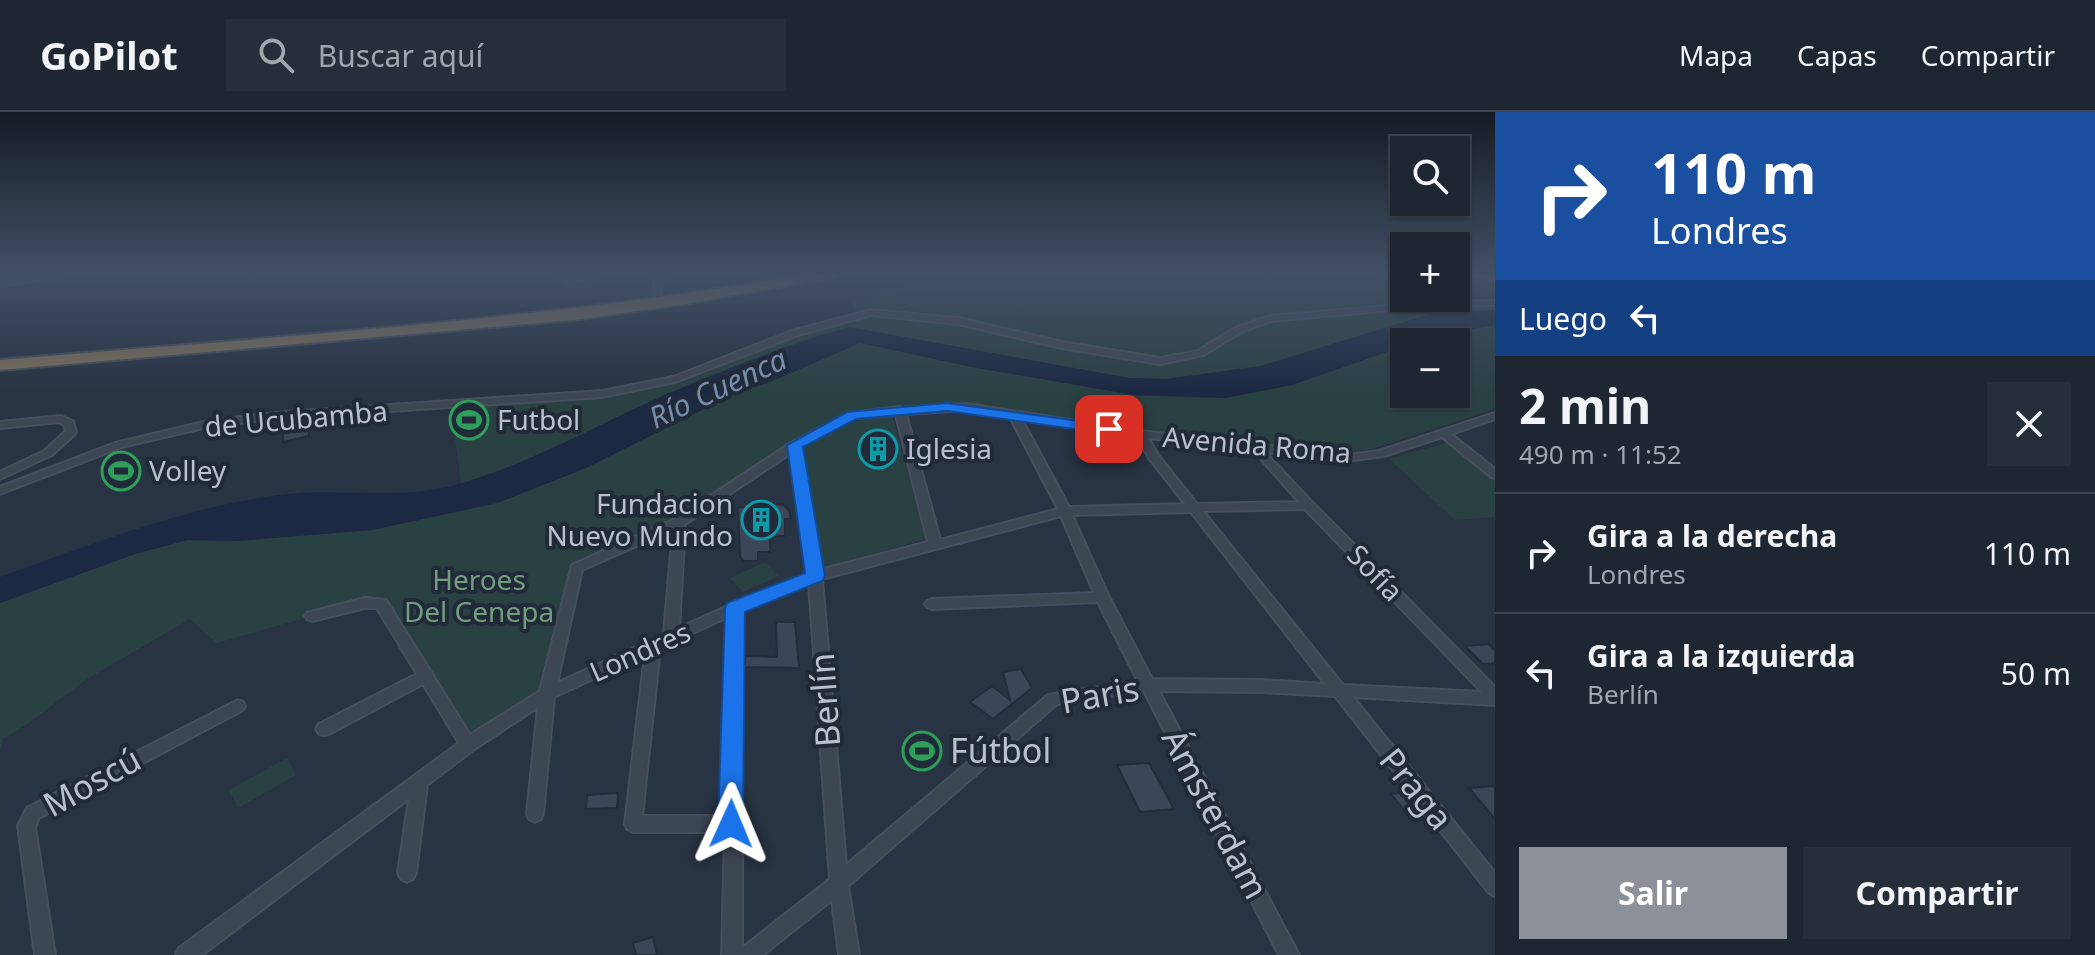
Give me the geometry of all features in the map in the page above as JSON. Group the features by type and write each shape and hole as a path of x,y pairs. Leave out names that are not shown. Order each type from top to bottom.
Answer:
{"highway":[{"path":"0,355 466,312"},
{"path":"0,365 597,312"}],"street":[{"name":"de Ucubamba","path":"0,491 119,445 212,423 286,415 602,394 675,379 795,333 870,312"},
{"name":"de Ucubamba","path":"874,312 958,321 1076,348 1160,361 1201,353 1238,330 1270,319 1343,312"},
{"name":"Avenida Roma","path":"547,694 576,568 679,522 795,445 853,415 967,407 1140,434 1347,458 1380,454 1495,416"},
{"path":"900,410 935,545"},
{"name":"Ámsterdam","path":"1014,415 1065,511 1102,597 1289,955"},
{"path":"0,425 61,419 69,423 71,432 48,453 1,475"},
{"name":"Praga","path":"1140,434 1153,456 1495,887"},
{"path":"1445,434 1495,475"},
{"name":"Berlín","path":"795,445 815,576 839,883 849,955"},
{"name":"Sofía","path":"1257,449 1495,697"},
{"name":"Londres","path":"186,955 468,745 547,694 735,608 815,576 1065,511 1308,505"},
{"path":"671,639 679,522"},
{"path":"932,604 1102,597"},
{"path":"312,616 365,603 381,603 468,745"},
{"path":"732,955 735,608"},
{"path":"653,648 633,824 731,824"},
{"path":"324,729 426,676"},
{"name":"Paris","path":"748,955 839,883 1053,699 1148,685 1339,689 1495,697"},
{"path":"535,814 547,694"},
{"name":"Moscú","path":"45,955 26,826 28,818 106,772 238,706"},
{"path":"407,873 419,782"}],"green space":[{"path":"927,312 1320,312 1269,317 1235,329 1199,352 1159,359 1131,357 993,328 1097,354 1156,360 1201,353 1252,325 1280,317 1337,312 1447,312 1433,313 1261,366 1166,379 1129,378 849,327 809,338 666,395 603,425 586,440 556,456 462,491 451,409 459,405 636,389 675,379 795,333 858,313 926,316 992,328"},
{"name":"Heroes Del Cenepa","path":"1495,325 1495,409 1369,450 1340,452 1140,434 945,403 853,415 817,432 675,520 573,565 543,690 469,738 381,603 312,616 217,643 190,619 87,679 3,739 0,750 0,603 135,554 188,540 237,541 372,530 497,503 586,468 740,391 770,382 860,343 972,367 1134,395 1225,398 1292,385 1390,351 1390,408 1470,408 1470,328"},
{"path":"892,415 927,539 824,567 800,446 846,423"},
{"path":"1449,442 1495,479 1495,517 1455,520 1389,459"},
{"path":"765,562 779,576 743,592 730,578"},
{"name":"Fútbol","path":"909,733 929,734 935,768 914,768"},
{"path":"287,758 296,775 238,808 229,790"}],"water":[{"name":"Río Cuenca","path":"1495,312 1495,325 1470,330 1390,328 1390,351 1292,385 1225,398 1134,395 972,367 860,343 770,382 740,391 586,468 497,503 372,530 237,541 187,540 135,554 0,603 0,577 138,528 208,508 279,495 411,492 455,485 536,455 712,376 849,327 1129,378 1166,379 1261,366 1433,313"}],"building":[{"path":"309,424 309,436 283,442 283,429"},
{"name":"Iglesia","path":"876,438 893,444 881,459 863,454"},
{"path":"766,503 784,505 790,512 790,519 785,519 785,536 770,535 770,552 758,552 758,561 743,561 740,556 738,507 765,508"},
{"path":"776,622 795,622 799,668 745,667 745,656 777,657"},
{"path":"1489,644 1495,651 1495,663 1483,664 1465,646"},
{"path":"1021,669 1032,688 993,719 970,702 992,686 1010,700 1003,672"},
{"path":"1149,763 1174,809 1140,812 1117,765"},
{"path":"1495,786 1495,819 1469,788"},
{"path":"1407,792 1428,819 1413,821 1391,794"},
{"path":"618,793 617,808 586,809 587,795"},
{"path":"653,937 657,955 636,955 633,943"}],"place":[{"name":"Futbol","path":"469,420"},
{"name":"Iglesia","path":"878,449"},
{"name":"Volley","path":"121,471"},
{"name":"Fundacion Nuevo Mundo","path":"761,520"},
{"name":"Fútbol","path":"922,751"}],"route":[{"path":"731,824 735,608 815,576 795,445 853,415 947,407 967,407 1109,429"}]}
